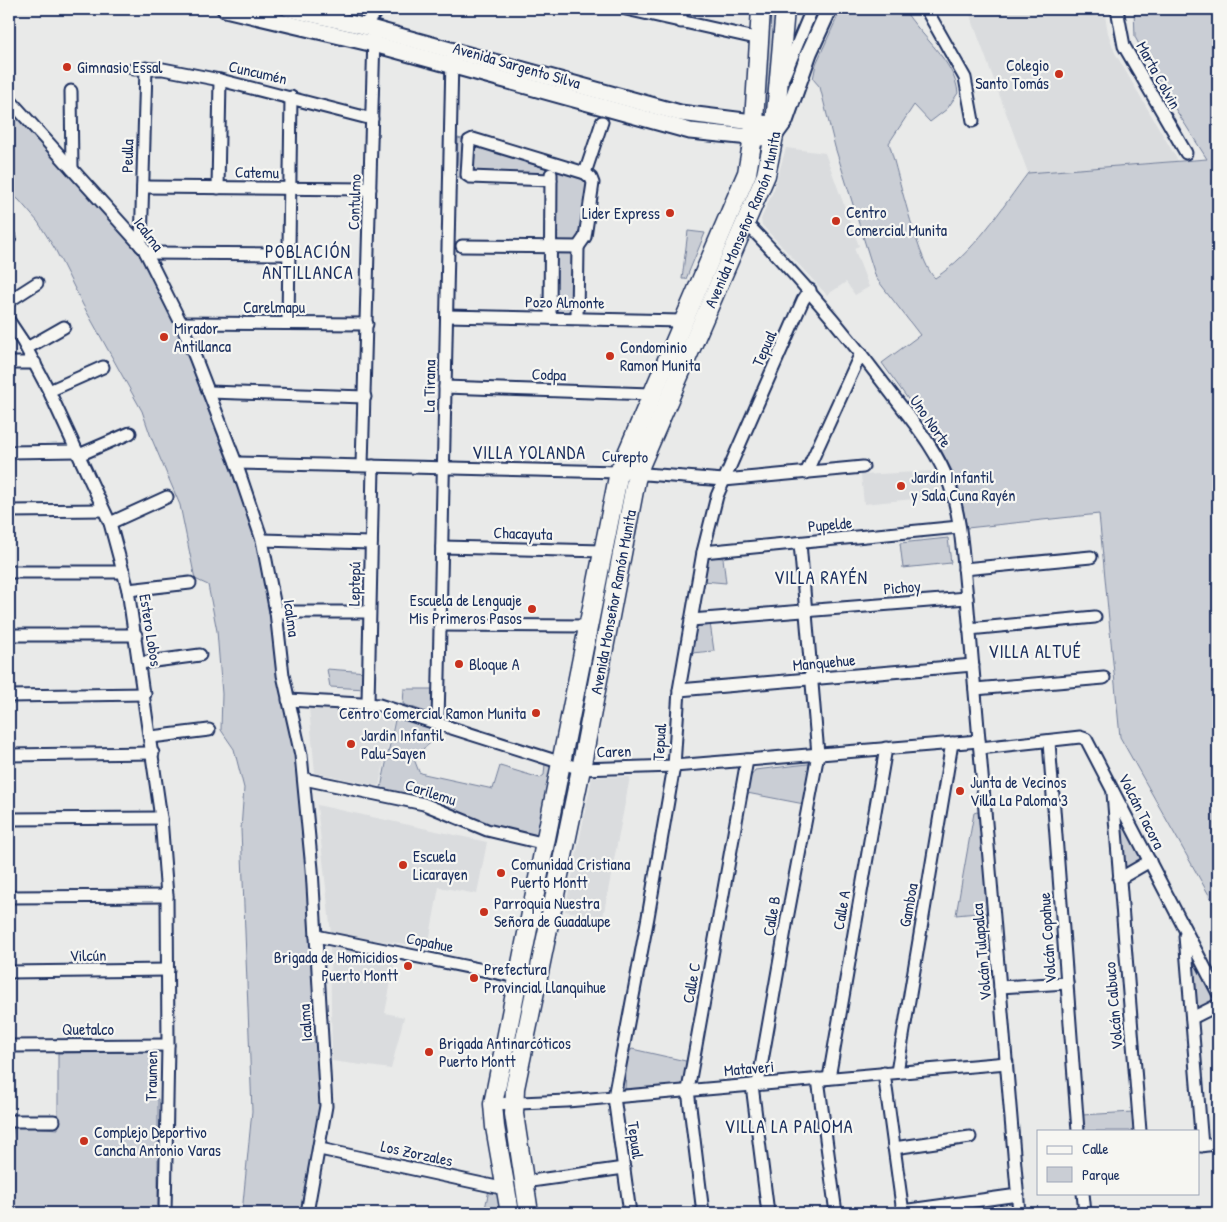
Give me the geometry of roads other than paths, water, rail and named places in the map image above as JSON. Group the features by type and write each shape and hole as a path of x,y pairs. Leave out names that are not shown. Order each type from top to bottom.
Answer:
{"main road":[{"name":"Avenida Sargento Silva","path":"225,9 270,14 371,33"},
{"name":"Avenida Sargento Silva","path":"289,9 452,57 644,118 698,132 753,130 779,124"},
{"name":"Avenida Monseñor Ramón Munita","path":"510,1213 495,1128 494,1104 619,472 750,164 761,9"},
{"name":"Avenida Monseñor Ramón Munita","path":"529,1213 514,1104 517,1078 581,769 638,472 766,175 779,124 778,99 785,9"},
{"path":"779,124 829,9"},
{"name":"Avenida Sargento Silva","path":"452,57 753,130"},
{"path":"644,118 650,111 659,108"}],"street":[{"path":"371,33 379,9"},
{"path":"626,9 760,39"},
{"path":"681,9 681,22"},
{"path":"778,99 788,64 812,9"},
{"path":"926,9 965,78 973,120"},
{"name":"Marta Colvin","path":"1117,9 1124,46 1186,153"},
{"name":"Contulmo","path":"368,465 364,397 372,119 371,33"},
{"name":"La Tirana","path":"438,723 452,57"},
{"name":"Cuncumén","path":"140,68 162,69 220,80 372,119"},
{"name":"Peulla","path":"140,68 144,250"},
{"path":"218,188 220,80"},
{"path":"71,91 72,169"},
{"path":"288,323 291,97"},
{"name":"Icalma","path":"9,99 144,250 181,323 236,463 262,540 276,612 288,700 304,778 316,936 326,1116 307,1213"},
{"path":"585,173 602,122"},
{"path":"551,180 470,178 467,175 468,144 472,139 585,173 591,178 593,183 585,237 578,247 577,318"},
{"path":"550,318 551,162"},
{"name":"Catemu","path":"143,187 370,189"},
{"name":"Uno Norte","path":"746,223 810,290 861,353 926,439 939,461 950,486 959,527 975,688"},
{"path":"462,246 578,247"},
{"path":"144,250 289,254"},
{"path":"9,301 37,283"},
{"name":"Tepual","path":"630,1213 614,1097 674,766 679,690 703,552 717,496 803,300 810,290"},
{"name":"Pozo Almonte","path":"447,316 682,321"},
{"name":"Estero Lobos","path":"9,321 35,363 78,453 110,523 124,572 136,635 161,818 167,896 168,970"},
{"name":"Carelmapu","path":"181,323 366,324"},
{"path":"26,348 64,327"},
{"path":"806,472 861,353"},
{"path":"9,363 35,363"},
{"path":"49,391 103,366"},
{"name":"Codpa","path":"446,387 651,394"},
{"path":"209,392 364,397"},
{"path":"9,452 78,453 130,433"},
{"name":"Curepto","path":"236,463 638,472 724,480 863,468"},
{"name":"Leptepú","path":"368,465 371,542 368,703"},
{"path":"110,523 167,496"},
{"path":"9,511 103,510"},
{"name":"Pupelde","path":"703,552 959,527"},
{"path":"262,540 371,542"},
{"name":"Calle B","path":"768,1213 755,1085 818,754 800,543"},
{"name":"Chacayuta","path":"442,547 603,551"},
{"path":"964,569 1091,557"},
{"path":"9,572 124,572"},
{"path":"128,590 190,583"},
{"name":"Pichoy","path":"691,620 967,598"},
{"path":"276,612 369,612"},
{"path":"969,629 1095,617"},
{"path":"441,624 589,626"},
{"path":"9,635 136,635"},
{"path":"140,663 200,655"},
{"name":"Manquehue","path":"679,690 972,665"},
{"path":"975,688 1104,678"},
{"name":"Volcán Tulapalca","path":"975,688 1019,1213"},
{"path":"9,696 144,694"},
{"name":"Caren","path":"288,700 368,703 438,723 581,769 674,766 952,743 979,745"},
{"path":"151,737 209,730"},
{"name":"Volcán Tacora","path":"979,745 1049,742 1080,737 1086,739 1218,993"},
{"name":"Volcán Copahue","path":"1049,742 1078,1130"},
{"name":"Gamboa","path":"897,1072 952,743"},
{"name":"Calle A","path":"836,1213 823,1078 886,748"},
{"path":"9,755 153,753"},
{"name":"Calle C","path":"703,1213 688,1090 747,760"},
{"name":"Carilemu","path":"304,778 424,804 487,830 546,844"},
{"name":"Volcán Calbuco","path":"1113,791 1140,1130"},
{"path":"9,819 161,818"},
{"path":"1120,879 1150,861"},
{"path":"9,897 167,896"},
{"path":"1185,932 1199,1130"},
{"name":"Copahue","path":"316,936 537,981"},
{"name":"Vilcún","path":"9,972 168,970"},
{"name":"Traumen","path":"165,1213 168,970"},
{"path":"1000,987 1067,983"},
{"path":"1192,1018 1218,1005"},
{"name":"Quetalco","path":"9,1046 168,1045"},
{"name":"Mataveri","path":"494,1104 614,1097 1007,1063"},
{"path":"884,1073 902,1212 1018,1195"},
{"path":"9,1121 54,1121"},
{"path":"894,1148 970,1137"},
{"path":"1200,1146 1218,1144"},
{"name":"Los Zorzales","path":"320,1149 506,1189"},
{"path":"524,1182 624,1168"},
{"path":"1083,1194 1085,1213"}],"place":[{"name":"Gimnasio Essal","path":"67,67"},
{"name":"Colegio Santo Tomás","path":"1059,74"},
{"name":"Lider Express","path":"670,213"},
{"name":"Centro Comercial Munita","path":"836,221"},
{"name":"Mirador Antillanca","path":"164,337"},
{"name":"Condominio Ramon Munita","path":"610,356"},
{"name":"Jardín Infantil y Sala Cuna Rayén","path":"901,486"},
{"name":"Escuela de Lenguaje Mis Primeros Pasos","path":"532,609"},
{"name":"Bloque A","path":"459,664"},
{"name":"Centro Comercial Ramon Munita","path":"536,713"},
{"name":"Jardin Infantil Palu-Sayen","path":"351,744"},
{"name":"Junta de Vecinos Villa La Paloma 3","path":"960,791"},
{"name":"Escuela Licarayen","path":"403,865"},
{"name":"Comunidad Cristiana Puerto Montt","path":"501,873"},
{"name":"Parroquia Nuestra Señora de Guadalupe","path":"484,912"},
{"name":"Brigada de Homicidios Puerto Montt","path":"408,966"},
{"name":"Prefectura Provincial Llanquihue","path":"474,978"},
{"name":"Brigada Antinarcóticos Puerto Montt","path":"429,1052"},
{"name":"Complejo Deportivo Cancha Antonio Varas","path":"84,1141"}],"district":[{"name":"POBLACIÓN ANTILLANCA","path":"308,261"},
{"name":"VILLA YOLANDA","path":"529,452"},
{"name":"VILLA RAYÉN","path":"821,577"},
{"name":"VILLA ALTUÉ","path":"1035,651"},
{"name":"VILLA LA PALOMA","path":"789,1126"}]}
